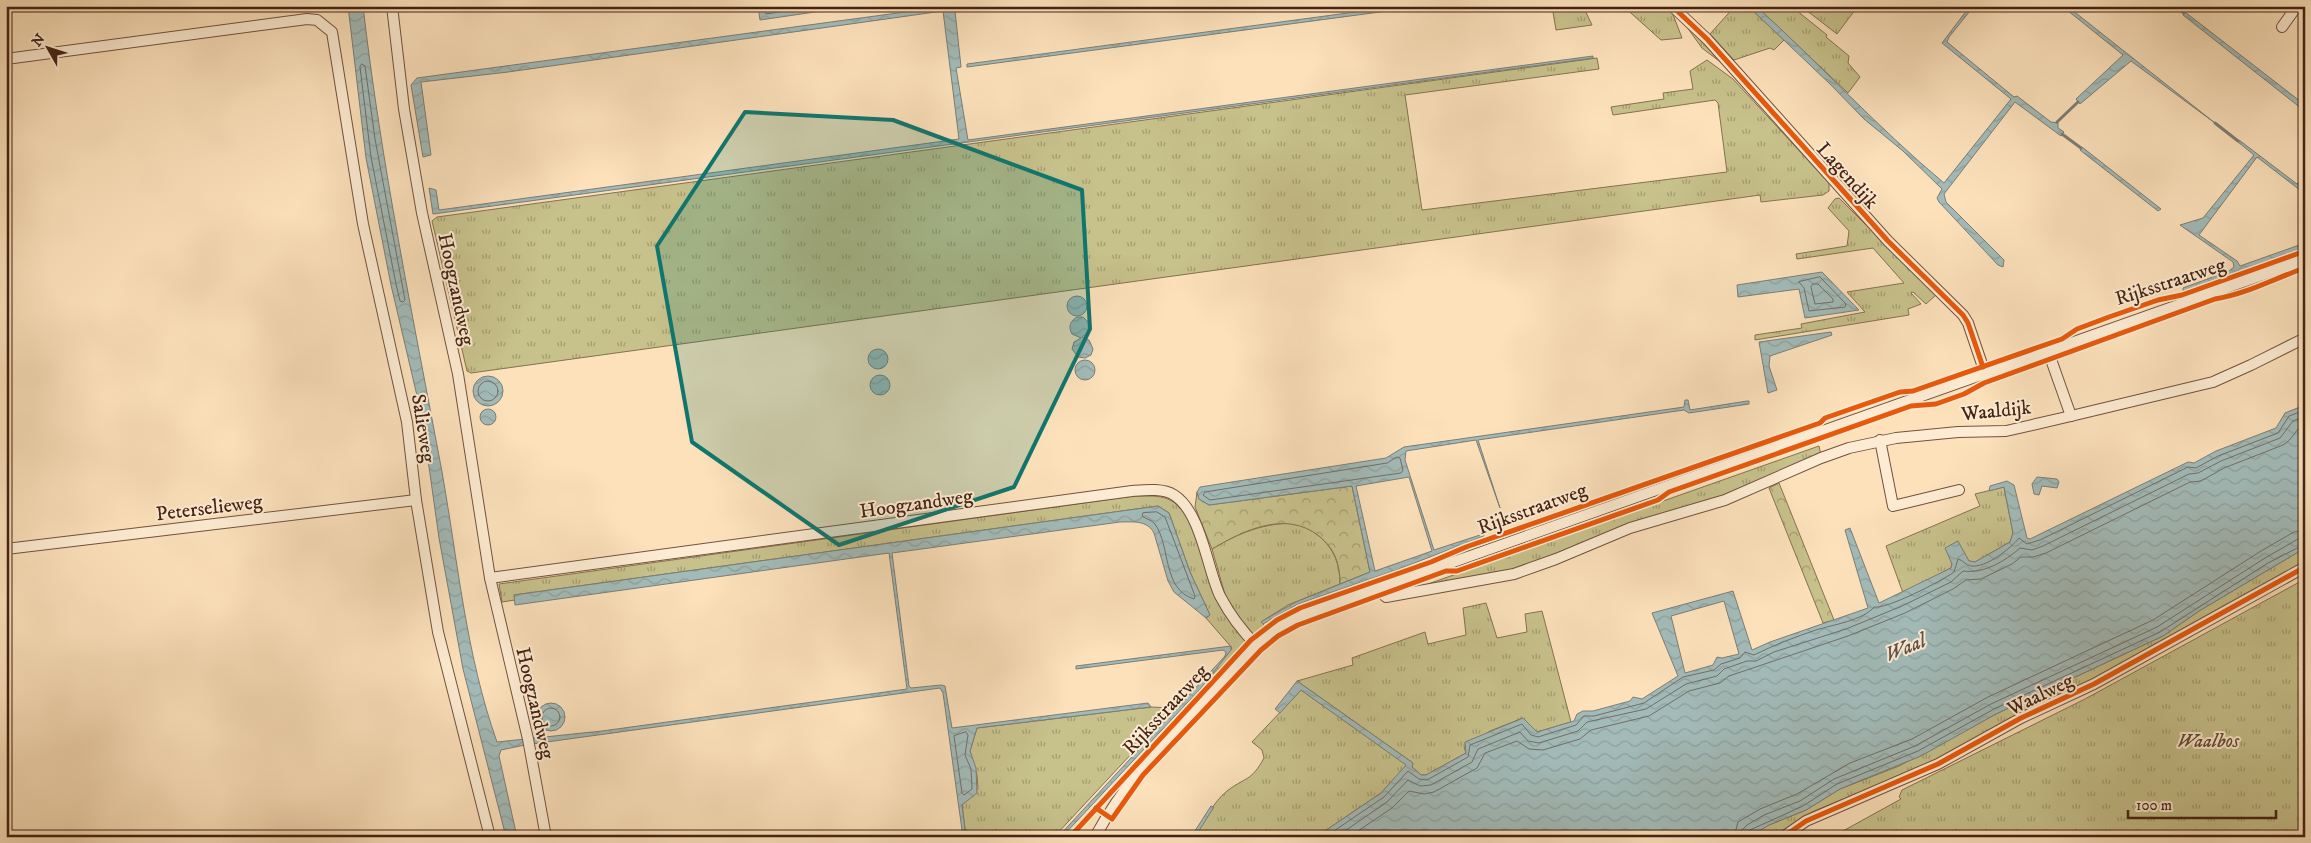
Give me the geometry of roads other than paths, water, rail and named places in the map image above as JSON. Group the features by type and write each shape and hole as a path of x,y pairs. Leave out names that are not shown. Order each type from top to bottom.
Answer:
{"street":[{"name":"Hoogzandweg","path":"392,6 404,109 421,205 458,374 490,578 529,743 546,837"},
{"name":"Lagendijk","path":"1672,6 1706,39 1894,248 1963,315 1968,323 1985,373"},
{"path":"2282,27 2297,6"},
{"name":"Salieweg","path":"6,59 307,19 317,20 326,25 332,32 363,224 407,422 416,500 438,632 490,837"},
{"name":"Rijksstraatweg","path":"1095,837 1112,807 1137,772 1257,646 1274,631 1302,616 2305,260"},
{"name":"Waaldijk","path":"1376,589 1386,597 1514,574 1556,559 1630,528 1725,500 1821,458 1880,440 1958,432 2006,431 2213,382 2305,338"},
{"path":"2048,351 2071,416"},
{"path":"1880,440 1893,506 1960,490"},
{"name":"Hoogzandweg","path":"490,578 1132,491 1160,491 1173,494 1184,503 1194,521 1220,595 1257,646"},
{"name":"Peterselieweg","path":"6,548 416,500"},
{"name":"Waalweg","path":"1783,837 1806,821 1938,764 2021,718 2094,684 2305,567"}],"water":[{"path":"348,6 363,6 388,182 442,472 470,642 486,709 497,742 602,731 907,689 889,553 515,605 514,595 1158,506 1169,513 1190,572 1210,615 1206,618 1174,592 1168,581 1154,533 1148,526 1140,523 1120,522 892,553 909,686 911,688 945,686 952,728 1148,703 1151,707 977,728 970,751 976,768 977,793 962,805 966,837 963,837 943,693 940,688 525,745 501,750 499,756 517,837 506,837 463,669 439,538 422,417 391,285 366,158"},
{"path":"758,6 856,6 760,20"},
{"path":"910,6 935,6 936,9 987,6 955,11 961,67 956,68 968,140 1593,56 1593,58 433,214 429,188 436,190 439,210 959,139 943,11 508,72 421,82 431,155 423,157 411,85 417,78 905,12"},
{"path":"1400,6 1425,6 967,67 967,64"},
{"path":"1748,6 1756,6 1896,140 1944,183 2011,99 1942,43 1970,6 1974,6 1947,42 2014,97 2017,96 2051,122 2058,123 2058,128 2064,132 2061,136 2015,102 1944,194 1946,202 2004,260 2003,267 1998,265 1939,202 1937,198 1942,189 1903,151 1864,119"},
{"path":"2062,6 2067,6 2215,123 2131,61 2080,104 2076,99 2123,55"},
{"path":"2185,12 2305,105 2302,109 2183,15"},
{"path":"2239,140 2297,184 2305,176 2305,180 2299,186 2305,190 2305,194 2257,157 2199,235 2237,261 2240,266 2305,243 2305,247 2183,291 2183,288 2229,271 2234,267 2233,262 2180,225 2203,218 2254,155 2238,142"},
{"path":"2082,147 2161,209 2158,211 2080,150"},
{"path":"1822,272 1859,310 1805,318 1799,289 1738,297 1737,285"},
{"path":"1073,296 1081,296 1087,302 1087,310 1081,316 1073,316 1067,310 1067,302"},
{"path":"1077,317 1083,317 1090,324 1090,331 1082,337 1089,340 1093,349 1091,355 1085,358 1078,357 1072,349 1074,342 1081,338 1072,334 1070,329 1071,322"},
{"path":"1831,332 1832,335 1770,356 1769,366 1777,390 1768,393 1759,342"},
{"path":"874,349 882,349 888,355 888,363 882,369 874,369 868,363 868,355"},
{"path":"1081,360 1089,360 1095,366 1095,374 1089,380 1081,380 1075,374 1075,366"},
{"path":"876,375 884,375 890,381 890,389 884,395 876,395 870,389 870,381"},
{"path":"488,376 499,380 503,391 499,402 488,406 477,402 473,391 477,380"},
{"path":"1685,400 1688,400 1690,410 1749,401 1749,404 1689,413 1684,410 1478,440 1500,508 1476,440 1406,451 1405,460 1434,550 1483,534 1484,536 1399,569 1298,604 1263,624 1261,622 1296,602 1370,572 1352,486 1209,505 1199,499 1197,492 1200,487 1386,458 1404,447 1684,407","holes":["1409,477 1432,551 1375,571 1356,486"]},
{"name":"Waal","path":"2305,405 2305,548 2199,611 2163,636 1996,714 1921,756 1840,789 1806,810 1769,825 1749,837 1316,837 1381,793 1406,765 1301,690 1280,713 1275,709 1297,681 1413,763 1412,767 1421,775 1426,775 1466,753 1465,742 1523,718 1537,732 1574,721 1577,714 1583,711 1593,711 1630,701 1633,697 1642,699 1678,676 1652,613 1733,591 1752,650 1868,608 1845,530 1850,528 1879,603 1951,568 1952,564 1945,548 1958,541 1969,561 1975,562 2010,542 2013,533 2004,487 1989,491 1990,486 2007,481 2014,485 2027,538 2030,539 2188,462 2194,463 2216,451 2276,428 2285,413","holes":["1724,601 1739,654 1722,658 1717,657 1713,665 1685,673 1671,616"]},
{"path":"485,409 491,409 496,414 494,423 485,425 480,420 480,414"},
{"path":"2037,477 2057,479 2059,482 2057,488 2042,486 2039,495 2034,494 2032,484"},
{"path":"1231,646 1231,650 1201,688 1062,837 1058,837 1225,656 1226,652 1223,650 1076,669 1076,666"},
{"path":"551,703 561,707 565,717 561,727 551,731 541,727 537,717 541,707"},
{"path":"1211,806 1214,807 1195,837 1191,837"}],"waterway":[{"path":"2174,6 2184,13"},
{"path":"2057,122 2078,102"},
{"path":"2215,123 2238,141"},
{"path":"2062,134 2081,148"}],"park label":[{"name":"Waalbos","path":"2208,740"}]}
